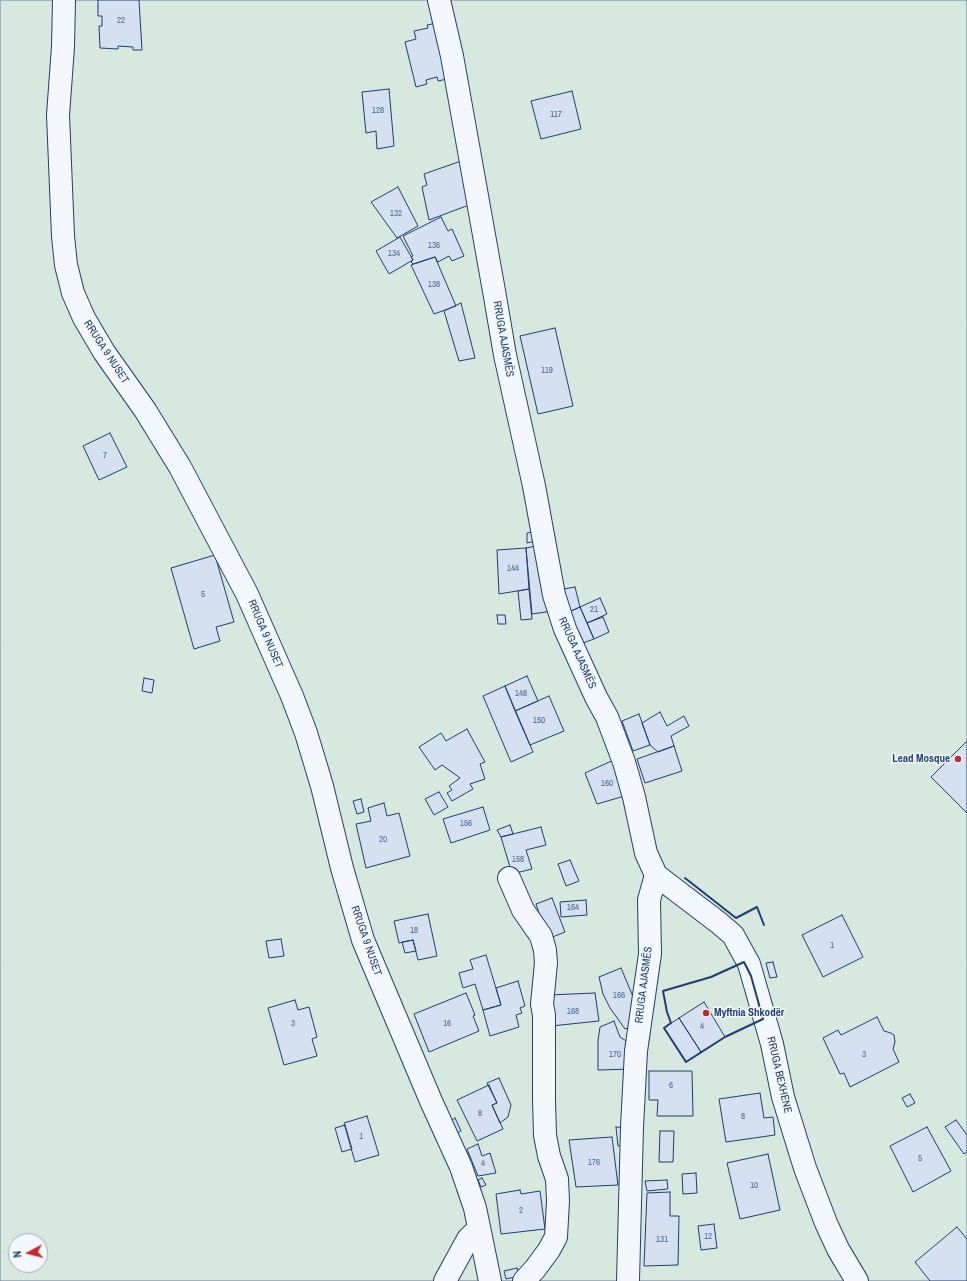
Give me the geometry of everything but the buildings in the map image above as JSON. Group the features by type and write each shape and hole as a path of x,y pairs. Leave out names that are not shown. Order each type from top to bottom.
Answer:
{"street":[{"name":"RRUGA 9 NUSET","path":"64,0 63,47 58,115 63,236 66,265 73,293 84,318 104,352 145,410 180,467 248,594 292,696 306,734 322,786 342,868 363,940 431,1101 461,1167 475,1208 490,1281"},
{"name":"RRUGA AJASMËS","path":"439,0 453,64 505,355 534,486 554,596 565,629 596,697 607,717 624,762 634,797 646,853 656,875 649,900 650,954 636,1058 631,1142 628,1281"},
{"name":"RRUGA BEXHENE","path":"656,875 720,923 733,935 746,959 772,1044 783,1097 805,1168 829,1230 838,1249 857,1281"},
{"path":"509,878 523,910 541,936 545,950 546,963 542,1004 544,1015 545,1128 549,1156 557,1180 558,1201 556,1237 549,1250 524,1281"},
{"path":"445,1281 468,1239 473,1234 480,1233"}],"shaded area":[{"path":"0,0 967,0 967,1281 0,1281"}],"wall":[{"path":"685,878 736,918 757,907 764,925"},
{"path":"744,962 751,976 763,1019 725,1037 686,1062 664,1028 671,1023 667,1012 663,991 711,977 744,962"}],"place":[{"name":"Lead Mosque","path":"958,759"},
{"name":"Myftnia Shkodër","path":"706,1013"}]}
